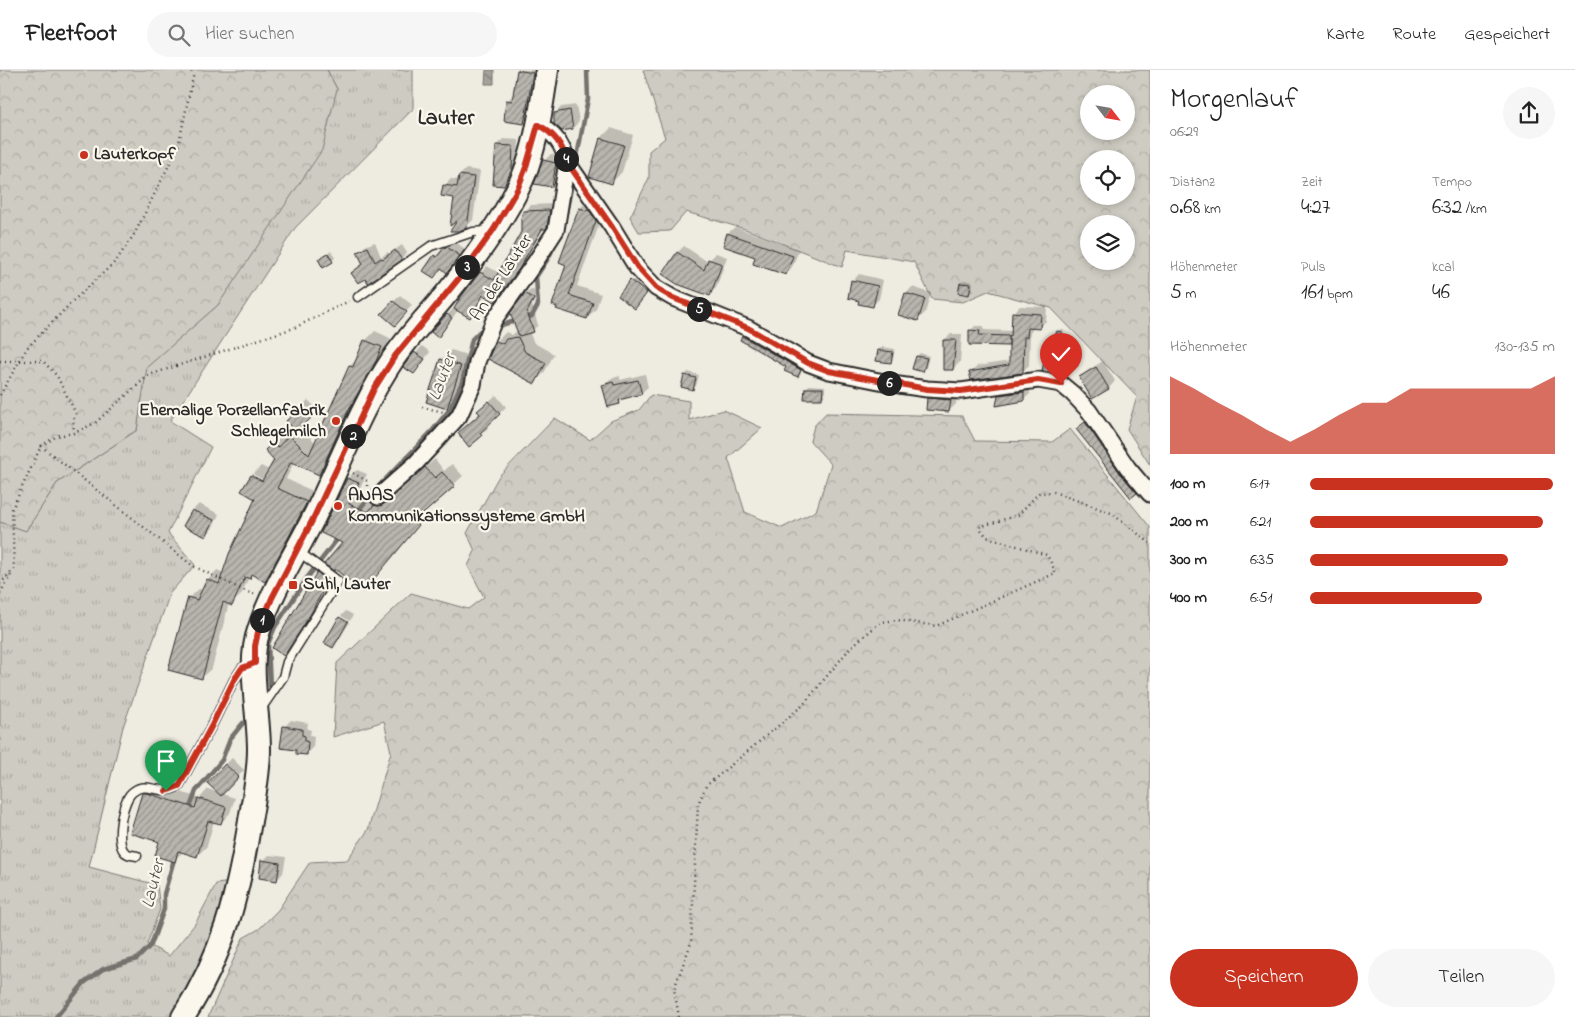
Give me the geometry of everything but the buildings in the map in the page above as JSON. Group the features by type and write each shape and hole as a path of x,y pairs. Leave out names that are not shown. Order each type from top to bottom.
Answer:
{"street":[{"path":"183,1017 196,997 214,962 231,916 240,881 258,769 259,748 255,646 258,632 272,598 303,555 339,465 374,389 395,356 460,277 494,229 518,188 538,125 547,70"},
{"path":"538,125 551,131 565,152 567,162 638,268 656,288 673,298 748,328 808,363 829,371 899,385 961,391 1038,380 1061,384 1089,411 1128,468 1150,494"},
{"name":"An der Lauter","path":"372,493 416,463 459,416 473,385 477,362 485,338 494,320 556,230 567,162"}],"lane":[{"path":"358,297 431,246 473,232 494,229"},
{"path":"257,714 283,677 287,662 338,581 303,555"},
{"path":"137,856 128,854 123,850 120,838 122,812 128,795 140,788 166,791 179,786 234,680 242,668 255,663"}],"path":[{"path":"0,395 27,348 116,261 135,233 178,147 193,77 191,70"},
{"path":"0,593 14,569 12,509 41,446 56,436 74,433 95,423 150,375 294,328 358,297"},
{"path":"0,361 43,360 57,376 76,414 73,420 74,433"},
{"path":"422,407 437,410"},
{"path":"41,446 193,566 247,592 272,598"},
{"path":"339,465 367,481 372,493"},
{"path":"679,1017 674,989 691,943 698,804 706,786 803,705 851,647 880,622 897,620 936,626 1056,573 1047,555 987,537 979,527 1018,515 1039,493 1054,492 1111,513 1150,543"},
{"path":"0,584 14,569"}],"green space":[{"path":"0,70 327,70 337,89 322,150 218,305 147,367 137,430 57,483 26,531 0,522"},
{"path":"327,70 413,70 413,109 295,228 170,421 211,447 168,533 195,565 170,593 123,727 89,867 157,885 160,909 147,944 169,956 195,924 216,884 240,881 183,1017 0,1017 0,522 26,530 57,483 137,430 146,367 218,305 337,89"},
{"path":"643,70 1150,70 1150,465 1127,429 1137,397 1051,308 988,291 963,302 932,299 914,262 847,250 842,267 745,229 686,212 670,231 639,232 630,217 649,178 649,151 665,138"},
{"path":"651,395 689,401 689,420 724,410 762,428 728,458 745,512 782,528 816,511 831,464 810,441 814,426 826,413 962,416 975,441 1052,442 1070,429 1150,527 1150,1017 208,1017 243,938 259,929 278,910 310,862 347,860 368,830 391,752 384,721 333,737 337,663 411,593 468,609 484,597 468,566 475,551 467,533 499,476 555,418 590,440 611,421 639,410"}],"water":[{"path":"486,70 494,70 494,84 485,84"}],"waterway":[{"name":"Lauter","path":"575,167 588,99 587,70"},
{"name":"Lauter","path":"566,213 573,179"},
{"name":"Lauter","path":"495,327 532,316 538,305 536,277 555,244"},
{"name":"Lauter","path":"357,512 450,409 462,382 472,339 485,329"},
{"name":"Lauter","path":"270,686 268,644 275,627 307,578 339,537"},
{"name":"Lauter","path":"189,810 196,791 222,760 230,739 243,723"},
{"name":"Lauter","path":"56,1017 84,983 103,969 137,959 151,945 164,909 164,894 175,856"}],"place":[{"name":"Lauterkopf","path":"84,155"},
{"name":"Ehemalige Porzellanfabrik Schlegelmilch","path":"336,421"},
{"name":"ANAS Kommunikationssysteme GmbH","path":"338,506"},
{"name":"Suhl, Lauter","path":"293,585"}],"district":[{"name":"Lauter","path":"446,119"}],"route":[{"path":"166,791 179,786 234,680 242,668 255,663 255,646 258,632 272,598 313,519 374,389 395,356 460,277 494,229 518,188 534,144 538,125 551,131 565,152 567,162 638,268 656,288 673,298 748,328 808,363 829,371 856,377 927,389 961,391 1038,380 1061,384"}]}
